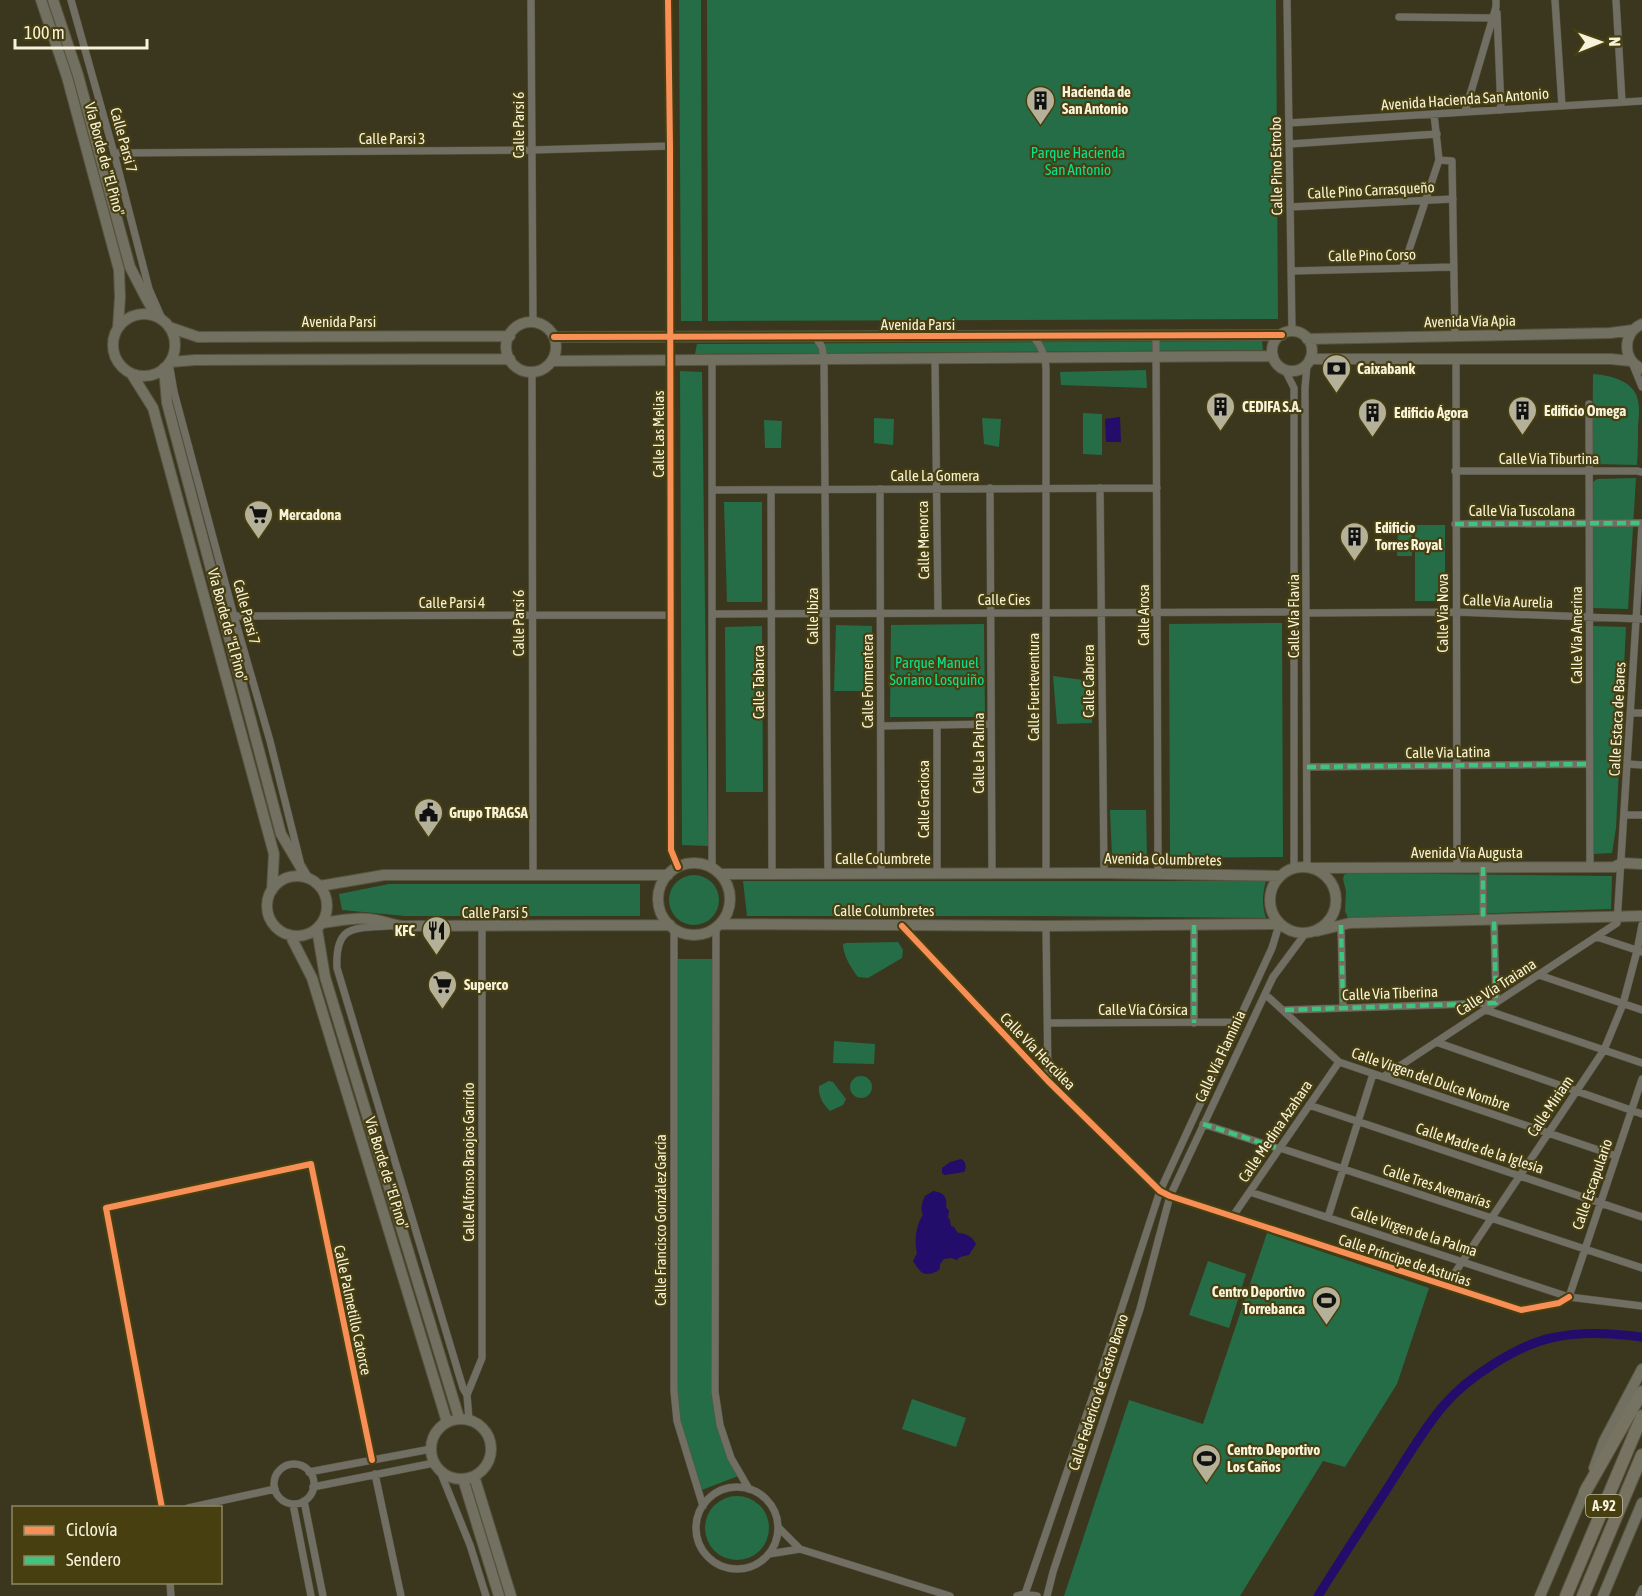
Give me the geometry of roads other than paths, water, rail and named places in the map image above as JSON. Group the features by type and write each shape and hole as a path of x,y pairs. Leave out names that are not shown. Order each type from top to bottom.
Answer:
{"highway":[{"path":"1585,1492 1642,1392"},
{"name":"A-92","path":"1566,1596 1642,1416"},
{"name":"A-92","path":"1582,1596 1642,1455"},
{"path":"1626,1494 1642,1466"}],"street":[{"name":"Vía Borde de \"El Pino\"","path":"41,0 67,77 119,270 118,328"},
{"name":"Vía Borde de \"El Pino\"","path":"53,0 78,75 130,267 146,298 163,321"},
{"name":"Calle Parsi 7","path":"71,0 114,153 148,289 163,321"},
{"name":"Calle Parsi 6","path":"531,0 533,323"},
{"name":"Calle Las Melias","path":"668,0 671,850 678,867"},
{"name":"Calle Pino Estrobo","path":"1287,0 1292,271 1287,333"},
{"path":"1555,0 1562,106"},
{"path":"1616,0 1622,102"},
{"path":"1465,112 1496,4"},
{"path":"1496,4 1501,110"},
{"path":"1399,17 1493,18"},
{"name":"Avenida Hacienda San Antonio","path":"1289,123 1642,101"},
{"path":"1402,268 1439,160 1434,114"},
{"path":"1290,144 1437,134"},
{"name":"Calle Parsi 3","path":"114,153 532,150 670,146"},
{"path":"1439,160 1452,160 1455,336"},
{"name":"Calle Pino Carrasqueño","path":"1290,207 1453,199"},
{"name":"Calle Pino Corso","path":"1292,271 1454,267"},
{"path":"140,314 149,314 163,321 174,335 174,353 168,364 157,373 140,375 131,373 123,367 114,348 114,338 118,328 124,322 140,314"},
{"name":"Avenida Parsi","path":"163,321 198,337 510,336"},
{"path":"533,323 545,327 554,337 556,345 552,361 547,367 532,372 519,369 510,359 507,343 519,326 533,323"},
{"path":"1637,327 1626,343 1626,350 1642,387"},
{"name":"Avenida Vía Apia","path":"1307,339 1610,333 1637,327"},
{"path":"1309,362 1312,348 1303,335 1287,333 1274,344 1273,356 1285,370 1297,370 1309,362 1456,359 1611,359 1632,362 1642,369"},
{"name":"Avenida Parsi","path":"554,337 1287,333"},
{"path":"1032,335 1041,346 1045,357"},
{"name":"Calle Arosa","path":"1156,335 1158,873"},
{"path":"815,336 822,347 825,359"},
{"path":"552,361 1273,356"},
{"name":"Calle Fuerteventura","path":"1045,357 1046,873"},
{"name":"Calle Menorca","path":"935,358 938,613"},
{"path":"168,364 195,360 510,359"},
{"name":"Calle Ibiza","path":"825,359 828,873"},
{"name":"Calle Via Nova","path":"1456,359 1457,867"},
{"path":"712,360 716,870"},
{"name":"Calle Vía Flavia","path":"1309,362 1305,388 1307,767 1310,868"},
{"name":"Vía Borde de \"El Pino\"","path":"168,364 167,403 278,822 282,834 308,878"},
{"name":"Calle Parsi 7","path":"168,364 234,616 273,752 301,867"},
{"name":"Calle Vía Flavia","path":"1285,370 1294,388 1294,868"},
{"name":"Calle Parsi 6","path":"532,372 533,874"},
{"name":"Vía Borde de \"El Pino\"","path":"131,373 153,408 166,454 274,855 272,891"},
{"name":"Calle Vía Amerina","path":"1588,404 1590,867"},
{"name":"Calle Via Tiburtina","path":"1455,471 1642,472"},
{"name":"Calle Cabrera","path":"1100,488 1104,873"},
{"name":"Calle La Gomera","path":"713,490 1156,488"},
{"name":"Calle Formentera","path":"880,489 881,873"},
{"name":"Calle La Palma","path":"990,489 992,873"},
{"name":"Calle Tabarca","path":"771,490 772,873"},
{"name":"Calle Via Tuscolana","path":"1455,524 1642,524"},
{"name":"Calle Estaca de Bares","path":"1618,916 1639,619 1642,524"},
{"name":"Calle Cies","path":"713,614 1294,612"},
{"name":"Calle Via Aurelia","path":"1306,613 1456,612 1639,619"},
{"name":"Calle Parsi 4","path":"234,616 670,615"},
{"path":"1631,713 1642,713"},
{"path":"881,726 991,724"},
{"name":"Calle Graciosa","path":"937,725 937,873"},
{"name":"Calle Via Latina","path":"1307,767 1590,764"},
{"path":"1628,764 1642,765"},
{"path":"1625,815 1642,815"},
{"path":"689,863 701,863 716,870 727,883 730,893 727,915 718,926 706,933 684,934 672,927 661,914 659,904 662,883 668,874 689,863"},
{"name":"Avenida Vía Augusta","path":"1310,868 1614,867 1622,863 1642,864"},
{"path":"1483,867 1496,1003"},
{"path":"1317,931 1325,926 1335,908 1334,888 1322,873 1310,868 1294,868 1280,876 1273,885 1269,895 1269,906 1279,925 1291,932 1305,934 1350,923 1642,916"},
{"name":"Calle Columbrete","path":"716,870 772,873 1046,873"},
{"name":"Avenida Columbretes","path":"1046,873 1280,876"},
{"path":"320,886 384,875 668,874"},
{"path":"297,876 308,878 320,886 325,894 326,914 320,926 309,934 300,936 282,932 274,926 270,918 267,909 268,899 279,883 287,878 297,876"},
{"name":"Calle Vía Traiana","path":"1383,1077 1597,937 1617,923 1618,916"},
{"name":"Calle Parsi 5","path":"320,926 355,918 374,919 392,925 672,927"},
{"path":"392,925 357,928 344,935 336,950 337,968 467,1395 464,1419"},
{"path":"1194,925 1194,1023"},
{"path":"1048,1080 1046,926 1279,925"},
{"name":"Calle Vía Flaminia","path":"1025,1594 1160,1191 1272,948 1279,925"},
{"path":"1341,925 1343,1008"},
{"name":"Calle Miriam","path":"1446,1286 1604,1050 1623,1004 1640,951 1642,925"},
{"name":"Vía Borde de \"El Pino\"","path":"320,926 325,977 464,1419"},
{"path":"718,926 715,1392 720,1425 729,1452 749,1490"},
{"name":"Calle Columbretes","path":"718,926 1046,926"},
{"name":"Calle Vía Hercúlea","path":"902,926 1048,1080 1160,1191 1170,1196"},
{"name":"Calle Alfonso Braojos Garrido","path":"467,1395 482,1358 482,927"},
{"name":"Calle Francisco González García","path":"672,927 674,1391 677,1421 703,1506"},
{"name":"Calle Vía Flaminia","path":"1170,1196 1273,977 1305,934"},
{"name":"Vía Borde de \"El Pino\"","path":"290,935 312,978 447,1422"},
{"path":"1597,937 1640,951"},
{"path":"1539,975 1642,1010"},
{"path":"1265,994 1339,1062"},
{"name":"Calle Vía Tiberina","path":"1285,1010 1496,1003"},
{"path":"1486,1010 1642,1063"},
{"name":"Calle Vía Córsica","path":"1048,1023 1238,1022"},
{"path":"1436,1042 1642,1114"},
{"name":"Calle Virgen del Dulce Nombre","path":"1339,1062 1616,1156"},
{"name":"Calle Medina Azahara","path":"1233,1216 1339,1062"},
{"path":"1328,1217 1373,1074"},
{"name":"Calle Escapulario","path":"1569,1297 1642,1079"},
{"name":"Calle Madre de la Iglesia","path":"1309,1105 1642,1217"},
{"name":"Calle Tres Avemarías","path":"1203,1124 1642,1268"},
{"name":"Calle Palmetillo Catorce","path":"162,1506 106,1208 311,1164 372,1460"},
{"name":"Calle Virgen de la Palma","path":"1250,1192 1569,1297"},
{"name":"Calle Príncipe de Asturias","path":"1170,1196 1521,1310 1559,1303 1569,1297 1642,1306"},
{"name":"Calle Federico de Castro Bravo","path":"1047,1596 1140,1309 1170,1196"},
{"path":"1540,1596 1585,1492 1604,1441 1642,1369"},
{"path":"313,1487 375,1474 437,1467 455,1479 469,1478 486,1467 492,1450 486,1431 478,1424 464,1419 447,1422 435,1433 431,1449 437,1467 470,1545 486,1596"},
{"path":"309,1472 431,1449"},
{"path":"295,1464 309,1472 313,1487 304,1501 293,1504 281,1499 274,1489 276,1476 284,1467 295,1464"},
{"path":"375,1474 401,1596"},
{"path":"469,1478 499,1596"},
{"path":"469,1478 511,1596"},
{"path":"740,1488 749,1490 767,1501 774,1513 778,1527 776,1541 769,1554 753,1566 740,1569 728,1568 716,1563 706,1555 699,1544 696,1531 698,1518 708,1499 723,1490 740,1488"},
{"path":"197,1506 274,1489"},
{"path":"304,1501 323,1596"},
{"path":"1603,1596 1642,1503"},
{"path":"293,1504 311,1596"},
{"path":"778,1527 800,1549"},
{"path":"769,1554 800,1549 950,1596"},
{"path":"1639,1596 1642,1589"},
{"path":"1017,1596 1025,1594 1036,1596"}],"waterway":[{"path":"1318,1596 1428,1426 1444,1405 1466,1384 1493,1364 1523,1348 1551,1338 1596,1333 1642,1337"}],"place":[{"name":"Hacienda de San Antonio","path":"1041,126"},
{"name":"Caixabank","path":"1336,394"},
{"name":"CEDIFA S.A.","path":"1221,432"},
{"name":"Edificio Omega","path":"1523,436"},
{"name":"Edificio Ágora","path":"1373,438"},
{"name":"Mercadona","path":"258,540"},
{"name":"Edificio Torres Royal","path":"1354,562"},
{"name":"Grupo TRAGSA","path":"428,838"},
{"name":"KFC","path":"436,956"},
{"name":"Superco","path":"443,1010"},
{"name":"Centro Deportivo Torrebanca","path":"1326,1326"},
{"name":"Centro Deportivo Los Caños","path":"1206,1484"}],"park label":[{"name":"Parque Hacienda San Antonio","path":"1078,160"},
{"name":"Parque Manuel Soriano Losquiño","path":"937,670"}]}
